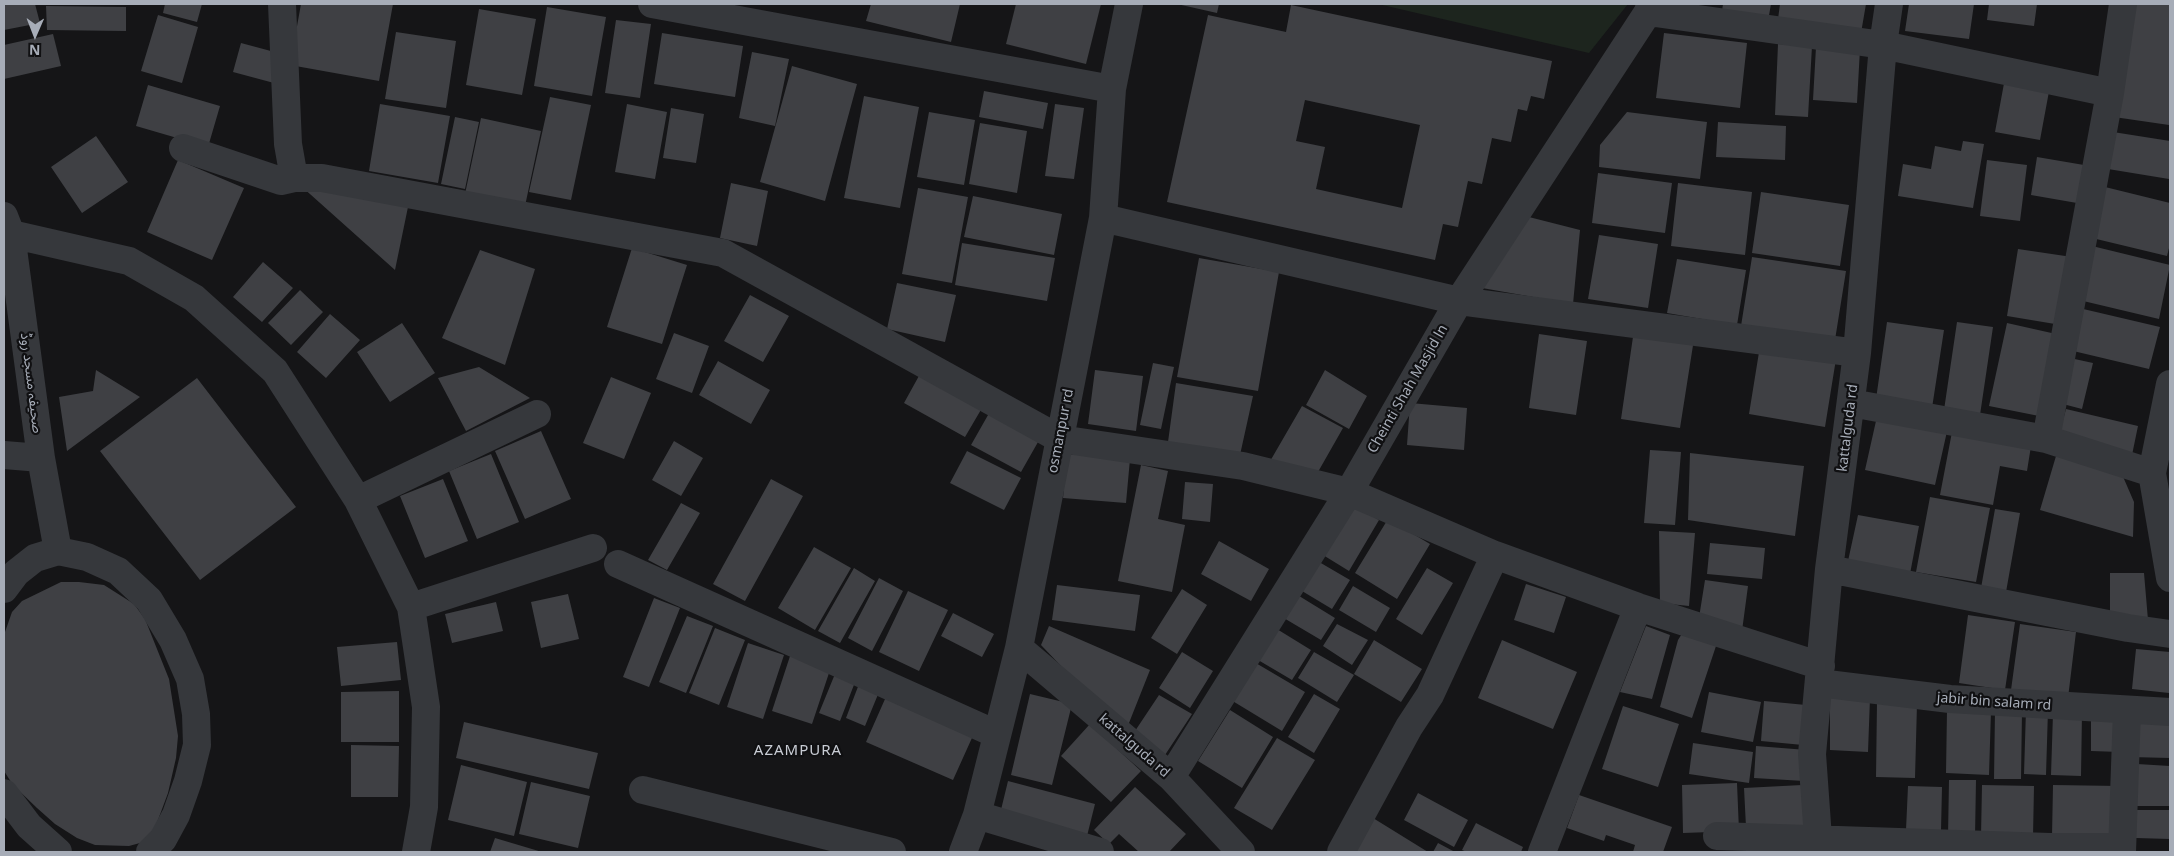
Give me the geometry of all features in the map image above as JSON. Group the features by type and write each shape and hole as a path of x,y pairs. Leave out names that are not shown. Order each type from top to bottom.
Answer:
{"street":[{"path":"282,4 288,144 294,178"},
{"path":"652,4 1112,89"},
{"name":"osmanpur rd","path":"963,852 977,815 1019,648 1103,218 1112,89 1130,4"},
{"name":"kattalguda rd","path":"1819,846 1812,754 1829,570 1852,403 1883,45 1889,4"},
{"path":"2046,438 2110,92 2123,4"},
{"path":"1649,8 1883,45 2110,92"},
{"name":"Cheinti Shah Masjid ln","path":"1171,777 1349,492 1459,300 1649,8"},
{"path":"183,148 281,181 294,178 322,178 723,253 1060,439"},
{"path":"1103,218 1459,300 1857,353"},
{"path":"8,225 129,261 194,298 275,371 358,500 411,607 426,707 424,807 416,852"},
{"name":"صحیفہ مسجد روڈ","path":"8,225 41,458 58,551"},
{"path":"2170,384 2152,473 2170,578"},
{"path":"1852,403 2046,438 2152,473"},
{"path":"358,500 537,414"},
{"name":"jabir bin salam rd","path":"1060,439 1244,466 1349,492 1495,555 1820,674 1950,699 2170,712"},
{"path":"4,455 41,458"},
{"path":"411,607 593,548"},
{"path":"4,589 16,573 35,558 58,551 88,557 118,571 149,600 174,640 190,679 196,714 197,745 188,782 176,815 163,838 150,852"},
{"path":"1341,852 1409,727 1430,694 1495,555"},
{"path":"618,564 996,734"},
{"path":"1829,570 2128,628 2170,634"},
{"path":"1542,852 1638,607"},
{"name":"kattalguda rd","path":"1019,648 1171,777 1241,852"},
{"path":"1717,836 1819,846 2050,850 2122,849 2127,710"},
{"path":"643,790 892,852"},
{"path":"4,793 29,826 58,852"},
{"path":"977,815 1100,852"}],"shaded area":[{"path":"1378,4 1628,4 1589,53"}],"building":[{"path":"4,4 35,4 40,23 4,30"},
{"path":"165,4 202,4 197,22 163,13"},
{"path":"301,4 393,4 379,81 290,65"},
{"path":"871,4 960,4 951,42 866,21"},
{"path":"1016,4 1101,4 1086,64 1006,44"},
{"path":"1177,4 1219,4 1217,13"},
{"path":"1723,4 1771,4 1768,21 1722,11"},
{"path":"1780,4 1866,4 1861,33 1778,19"},
{"path":"1909,4 1974,4 1969,39 1905,31"},
{"path":"1989,4 2037,4 2034,26 1987,20"},
{"path":"2132,4 2170,4 2169,125 2114,117"},
{"path":"1291,5 1552,61 1544,99 1531,96 1527,111 1518,109 1511,142 1492,138 1482,184 1468,181 1458,227 1443,224 1435,260 1167,202 1208,15 1286,32","holes":["1305,100 1420,125 1402,208 1316,189 1325,147 1296,141"]},
{"path":"46,6 126,7 126,31 47,30"},
{"path":"547,7 606,17 592,96 534,86"},
{"path":"479,9 536,19 522,95 466,85"},
{"path":"158,15 198,27 182,83 141,71"},
{"path":"616,20 651,24 640,98 605,93"},
{"path":"396,32 456,41 446,108 385,99"},
{"path":"662,33 743,46 735,97 654,84"},
{"path":"1664,33 1747,43 1740,108 1656,98"},
{"path":"53,34 61,66 4,79 4,45"},
{"path":"241,43 282,54 274,83 233,72"},
{"path":"1778,44 1812,46 1808,117 1775,115"},
{"path":"1816,47 1860,49 1857,103 1813,100"},
{"path":"752,52 789,59 775,126 739,118"},
{"path":"792,66 857,84 825,201 760,182"},
{"path":"2005,78 2050,86 2040,140 1995,132"},
{"path":"148,85 220,106 208,147 136,126"},
{"path":"984,91 1048,103 1043,129 979,117"},
{"path":"864,96 919,107 900,208 844,198"},
{"path":"550,97 591,105 571,200 529,192"},
{"path":"380,104 450,116 438,183 369,171"},
{"path":"627,104 667,112 655,179 615,172"},
{"path":"1055,104 1084,108 1074,179 1045,176"},
{"path":"671,108 704,114 696,163 663,158"},
{"path":"929,112 975,120 964,185 917,177"},
{"path":"1627,112 1707,122 1700,179 1599,167 1600,145"},
{"path":"455,117 479,122 465,189 441,184"},
{"path":"481,118 541,131 525,206 465,194"},
{"path":"1718,122 1786,126 1785,160 1716,157"},
{"path":"980,123 1027,131 1017,193 969,184"},
{"path":"2113,132 2170,141 2169,179 2108,169"},
{"path":"96,136 128,182 82,213 51,167"},
{"path":"1963,141 1984,144 1973,208 1898,196 1903,164 1931,169 1935,146 1961,151"},
{"path":"2037,157 2084,165 2077,203 2031,195"},
{"path":"178,160 244,188 212,260 147,232"},
{"path":"1987,160 2027,165 2020,221 1980,216"},
{"path":"1598,173 1672,183 1665,233 1592,223"},
{"path":"731,183 768,191 757,246 720,238"},
{"path":"1678,183 1752,192 1745,255 1671,246"},
{"path":"301,186 408,207 395,270"},
{"path":"2101,186 2170,203 2170,244 2167,256 2088,237"},
{"path":"918,188 968,197 952,283 902,274"},
{"path":"1761,192 1849,205 1840,266 1752,253"},
{"path":"973,196 1062,214 1054,255 964,237"},
{"path":"1525,216 1580,230 1573,304 1482,288"},
{"path":"1599,235 1658,244 1648,308 1588,299"},
{"path":"962,243 1055,258 1047,301 955,285"},
{"path":"2092,246 2170,265 2159,319 2079,300"},
{"path":"632,248 687,265 662,344 607,327"},
{"path":"2018,249 2072,257 2061,325 2007,316"},
{"path":"480,250 535,269 505,365 442,338"},
{"path":"1752,257 1846,271 1835,340 1741,326"},
{"path":"1199,258 1279,272 1258,391 1177,377"},
{"path":"1677,259 1746,270 1737,325 1667,313"},
{"path":"263,262 293,288 262,322 233,297"},
{"path":"897,283 956,295 945,342 887,329"},
{"path":"300,290 323,312 291,345 268,323"},
{"path":"750,295 789,316 763,362 724,341"},
{"path":"2079,308 2160,327 2149,369 2069,350"},
{"path":"330,314 360,340 326,378 297,352"},
{"path":"1887,322 1944,330 1932,408 1876,399"},
{"path":"1957,322 1993,327 1980,415 1944,410"},
{"path":"402,323 435,373 390,402 357,352"},
{"path":"2007,323 2056,334 2039,416 1989,406"},
{"path":"1634,330 1694,339 1680,428 1621,419"},
{"path":"674,333 709,346 692,393 656,379"},
{"path":"1539,334 1587,341 1576,415 1529,408"},
{"path":"1760,346 1836,359 1825,427 1749,414"},
{"path":"2070,358 2093,363 2082,409 2059,403"},
{"path":"718,361 770,390 751,424 699,395"},
{"path":"1153,363 1174,367 1161,429 1140,425"},
{"path":"479,367 530,398 466,431 438,378"},
{"path":"96,370 140,397 67,451 59,397 93,391"},
{"path":"1095,370 1143,376 1136,431 1088,424"},
{"path":"1325,370 1367,396 1349,429 1306,405"},
{"path":"920,374 982,408 965,437 904,403"},
{"path":"611,377 651,393 624,459 583,443"},
{"path":"197,378 296,507 200,580 100,451"},
{"path":"1176,383 1253,396 1240,455 1168,442"},
{"path":"1410,403 1467,408 1464,450 1407,445"},
{"path":"1302,406 1343,428 1314,479 1269,463"},
{"path":"992,408 1042,435 1021,472 971,445"},
{"path":"2066,409 2138,426 2132,455 2058,438"},
{"path":"1878,412 1948,427 1935,485 1865,470"},
{"path":"541,431 571,499 525,519 495,451"},
{"path":"1952,432 2031,446 2027,471 2000,466 1993,505 1940,495"},
{"path":"674,441 703,458 681,496 652,480"},
{"path":"1650,450 1681,452 1675,525 1644,523"},
{"path":"967,451 1021,478 1004,510 950,483"},
{"path":"1690,453 1804,466 1795,536 1688,520"},
{"path":"491,454 519,522 477,539 449,471"},
{"path":"1067,454 1130,459 1126,503 1063,498"},
{"path":"2056,456 2121,472 2134,502 2133,537 2040,510"},
{"path":"1141,465 1168,471 1158,519 1185,525 1172,592 1118,581"},
{"path":"443,479 468,541 425,558 400,496"},
{"path":"771,479 803,496 745,601 713,584"},
{"path":"1185,482 1213,484 1210,522 1182,519"},
{"path":"1930,497 1990,508 1976,582 1916,572"},
{"path":"681,503 700,513 667,570 648,560"},
{"path":"1353,505 1379,520 1349,571 1323,555"},
{"path":"1995,509 2020,513 2006,592 1981,588"},
{"path":"1858,515 1919,526 1910,574 1848,561"},
{"path":"1388,519 1430,544 1397,599 1355,573"},
{"path":"1659,531 1695,533 1689,606 1660,603"},
{"path":"1219,541 1269,569 1251,601 1201,574"},
{"path":"1710,543 1765,548 1762,579 1707,574"},
{"path":"814,547 851,568 815,630 778,608"},
{"path":"1314,559 1350,580 1332,609 1297,588"},
{"path":"854,568 875,581 840,643 818,631"},
{"path":"1427,568 1453,583 1422,635 1396,619"},
{"path":"2110,573 2144,573 2148,620 2110,612"},
{"path":"879,578 903,591 872,651 848,638"},
{"path":"1705,580 1748,586 1742,631 1698,624"},
{"path":"61,582 104,585 134,604 145,619 169,679 178,736 176,758 168,793 155,828 140,843 129,846 95,845 77,838 55,824 37,808 13,785 4,771 5,632 12,612 22,601"},
{"path":"1526,584 1566,597 1554,633 1514,620"},
{"path":"1057,585 1140,595 1135,631 1052,620"},
{"path":"1353,586 1390,608 1376,632 1339,610"},
{"path":"1182,589 1207,605 1177,654 1151,638"},
{"path":"908,591 948,610 919,671 879,652"},
{"path":"1291,591 1335,618 1321,640 1277,614"},
{"path":"568,594 579,639 541,648 531,602"},
{"path":"654,598 680,608 649,687 623,677"},
{"path":"496,602 503,631 452,643 445,614"},
{"path":"953,613 994,634 982,657 941,636"},
{"path":"1968,615 2015,622 2005,690 1959,683"},
{"path":"687,616 713,626 686,693 659,682"},
{"path":"1337,624 1368,640 1352,665 1323,646"},
{"path":"2020,624 2076,632 2068,698 2011,690"},
{"path":"1049,626 1150,670 1125,733 1041,645"},
{"path":"1272,626 1311,650 1292,680 1253,657"},
{"path":"1646,626 1670,635 1652,699 1620,692"},
{"path":"715,628 745,640 719,705 689,693"},
{"path":"1685,629 1718,640 1692,718 1660,707 1678,640"},
{"path":"1374,640 1422,669 1401,702 1354,674"},
{"path":"1502,640 1577,672 1553,729 1478,698"},
{"path":"397,642 401,680 341,686 337,647"},
{"path":"748,643 784,655 763,719 727,707"},
{"path":"2136,649 2170,652 2169,693 2132,689"},
{"path":"792,650 832,664 812,724 772,711"},
{"path":"1182,652 1213,671 1190,708 1159,688"},
{"path":"1314,652 1354,675 1337,702 1298,678"},
{"path":"1249,659 1305,692 1282,731 1226,697"},
{"path":"837,669 857,677 840,721 819,713"},
{"path":"859,684 879,692 865,726 846,718"},
{"path":"889,690 976,729 953,780 866,742"},
{"path":"399,691 399,742 341,742 341,692"},
{"path":"1709,692 1761,702 1753,742 1701,732"},
{"path":"1030,694 1072,704 1052,785 1011,775"},
{"path":"1314,694 1340,709 1314,753 1288,737"},
{"path":"1159,695 1192,714 1165,755 1135,731"},
{"path":"1830,697 1870,698 1868,752 1830,750"},
{"path":"1764,701 1806,705 1803,745 1761,741"},
{"path":"1877,702 1917,704 1915,778 1876,777"},
{"path":"1623,706 1679,724 1658,787 1602,769"},
{"path":"2026,709 2048,710 2046,775 2024,774"},
{"path":"1230,710 1273,737 1242,788 1198,761"},
{"path":"1947,710 1991,711 1989,775 1946,773"},
{"path":"1995,710 2022,711 2021,779 1994,779"},
{"path":"2053,713 2082,713 2081,776 2051,775"},
{"path":"2091,715 2121,715 2120,752 2091,751"},
{"path":"2131,717 2170,719 2170,758 2130,757"},
{"path":"464,722 598,753 589,789 456,758"},
{"path":"1090,724 1141,771 1111,802 1061,756"},
{"path":"1277,738 1315,760 1272,830 1234,808"},
{"path":"1693,743 1753,752 1749,783 1689,774"},
{"path":"351,745 399,746 398,797 351,797"},
{"path":"1756,746 1807,750 1804,781 1754,778"},
{"path":"2137,764 2170,766 2170,806 2135,806"},
{"path":"461,765 527,782 514,836 448,820"},
{"path":"1949,780 1976,780 1975,837 1948,836"},
{"path":"1008,781 1095,804 1086,840 999,818"},
{"path":"531,782 590,796 578,848 519,834"},
{"path":"1737,783 1739,831 1683,833 1682,785"},
{"path":"1802,785 1804,825 1746,827 1744,788"},
{"path":"1982,785 2034,786 2033,837 1981,836"},
{"path":"2053,785 2119,786 2117,838 2052,836"},
{"path":"1908,786 1942,787 1941,831 1906,830"},
{"path":"1135,787 1186,834 1169,852 1139,852 1119,834 1109,844 1094,830"},
{"path":"1418,793 1468,820 1454,847 1404,820"},
{"path":"1579,795 1672,827 1663,852 1633,852 1635,845 1606,835 1604,841 1567,828"},
{"path":"2136,810 2170,810 2170,839 2136,838"},
{"path":"1373,818 1428,852 1351,852"},
{"path":"1476,823 1523,847 1521,852 1467,852 1462,850"},
{"path":"495,838 542,852 490,852"},
{"path":"1438,843 1455,852 1433,852"}],"district":[{"name":"AZAMPURA","path":"798,751"}]}
